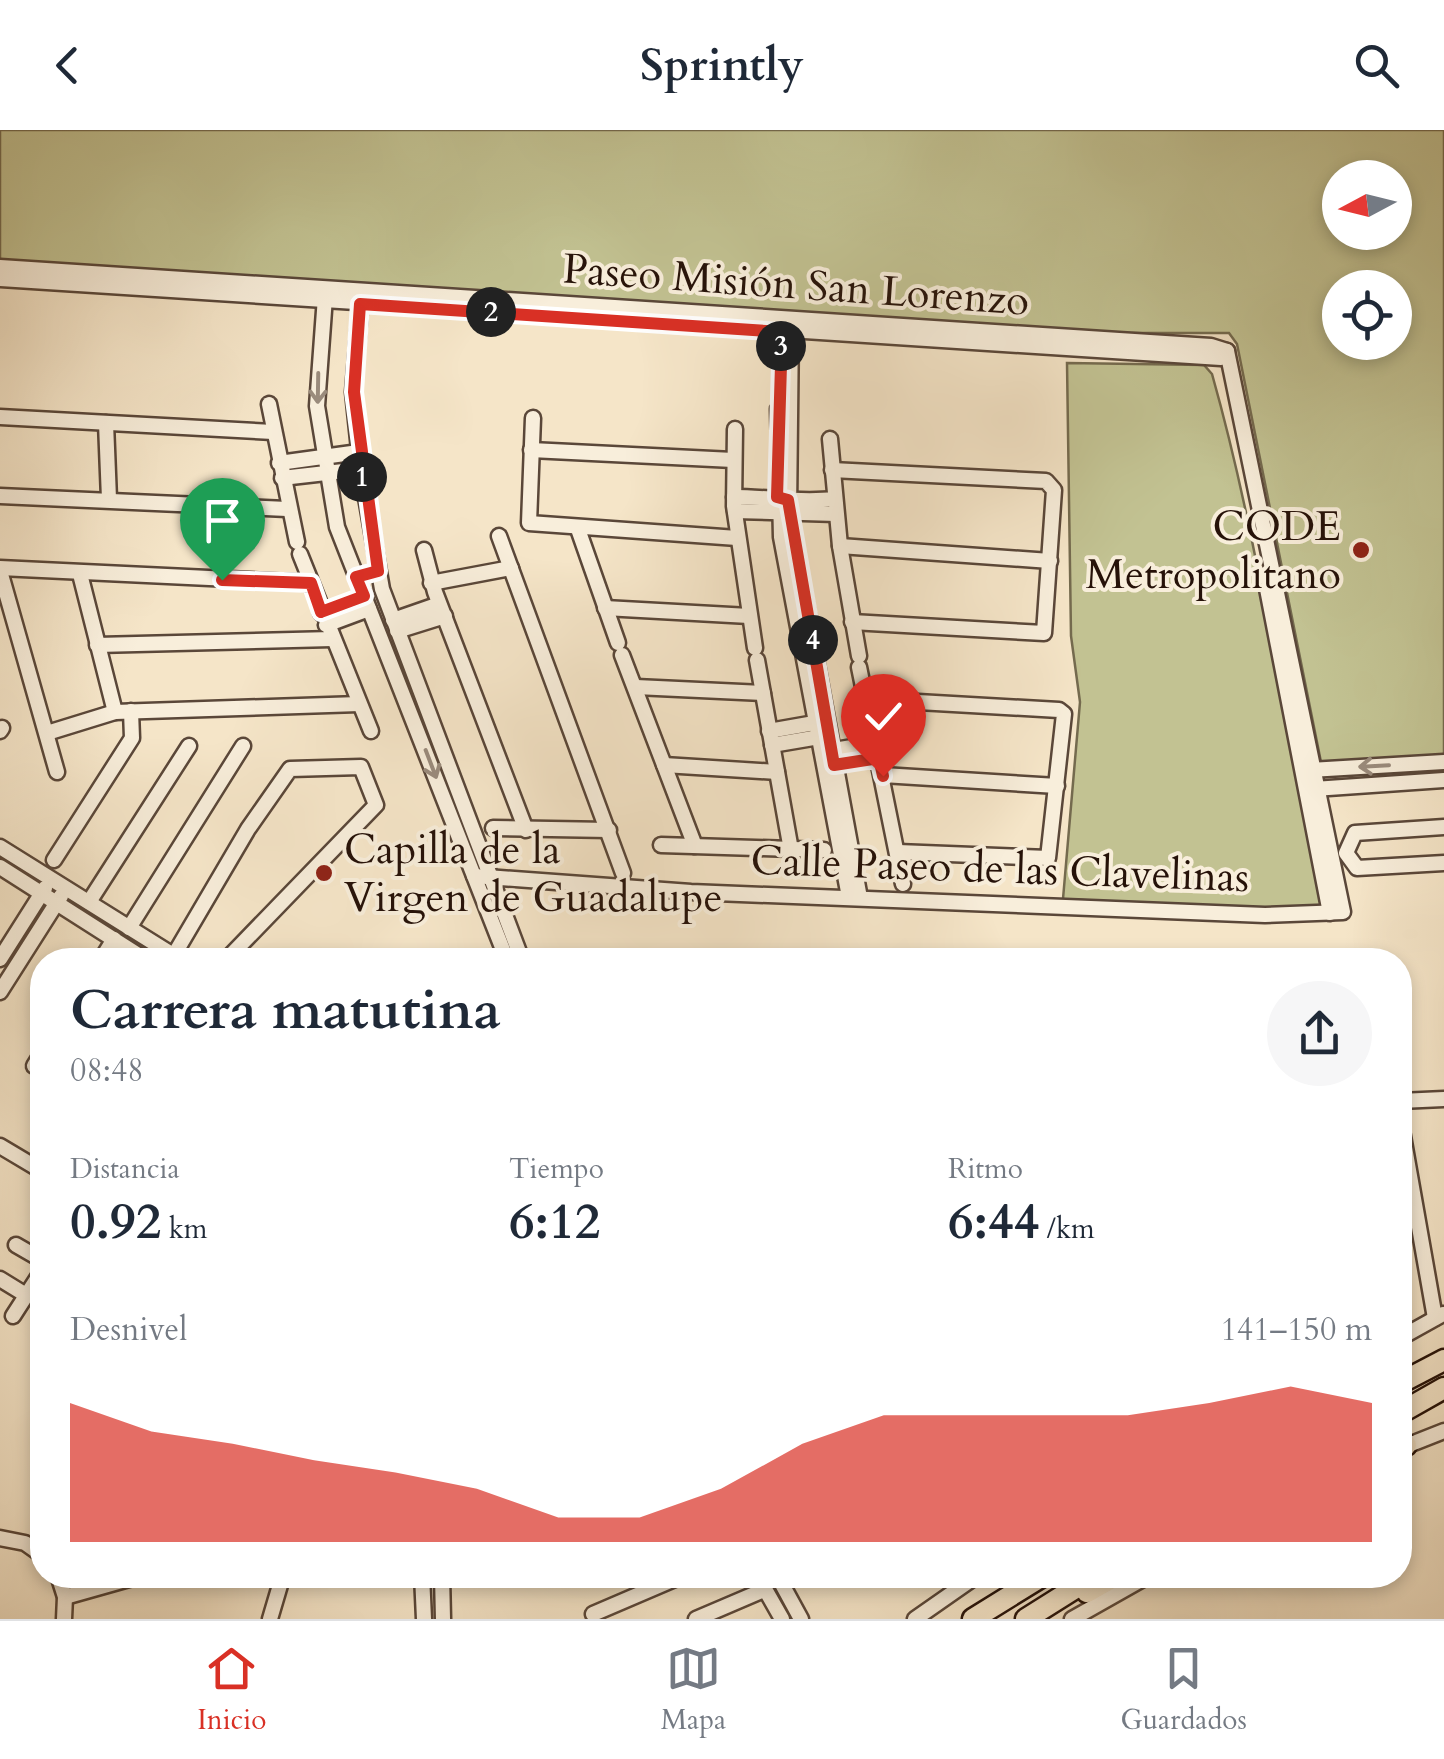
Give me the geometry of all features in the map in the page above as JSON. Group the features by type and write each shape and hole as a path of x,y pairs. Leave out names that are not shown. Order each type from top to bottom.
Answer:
{"highway":[{"path":"1412,1377 1444,1360"},
{"path":"1412,1406 1444,1388"},
{"path":"973,1619 1023,1588"},
{"path":"1026,1619 1075,1588"},
{"path":"1049,1619 1097,1588"}],"street":[{"name":"Paseo Misión San Lorenzo","path":"0,266 361,299 1211,346 1224,355 1310,770"},
{"name":"Paseo Misión San Lorenzo","path":"0,279 325,296"},
{"path":"325,296 317,384 324,457 337,527 413,717 516,948"},
{"path":"361,299 354,392 361,469 378,571 504,948"},
{"path":"787,325 783,505 854,898"},
{"path":"269,404 286,509 298,548 371,731"},
{"path":"0,417 274,432"},
{"path":"533,418 528,523 737,538"},
{"path":"106,423 109,498"},
{"path":"734,428 737,538 790,850"},
{"path":"830,439 835,507 852,622 903,884"},
{"path":"531,450 734,460"},
{"path":"280,470 359,452"},
{"path":"280,470 327,474 361,469"},
{"path":"832,470 1052,484 1044,634 852,622"},
{"path":"0,496 286,509"},
{"path":"734,504 835,507"},
{"path":"578,529 696,846"},
{"path":"499,536 623,873"},
{"path":"840,546 1050,561"},
{"path":"424,550 431,583 526,830"},
{"path":"431,583 511,568"},
{"path":"57,772 0,569 311,583"},
{"path":"356,577 378,571"},
{"path":"54,860 132,738 97,644 80,574"},
{"path":"97,644 326,626 367,602"},
{"path":"605,608 748,616"},
{"path":"395,625 442,610"},
{"path":"636,688 762,693"},
{"path":"866,699 1058,710 1064,721 1048,858 898,852"},
{"path":"48,733 123,712 359,704"},
{"path":"413,717 428,711"},
{"path":"771,738 877,751"},
{"path":"89,902 189,746"},
{"path":"130,928 243,746"},
{"path":"1444,762 1310,770 1314,789 1444,780"},
{"path":"664,765 777,772"},
{"path":"183,948 248,828 290,769 361,767 376,805 238,948"},
{"path":"883,776 1057,786"},
{"name":"Calle Paseo de las Clavelinas","path":"482,876 691,892 1337,912 1314,789"},
{"path":"493,828 609,830"},
{"path":"1444,828 1355,833 1346,853 1358,868 1444,863"},
{"path":"661,845 824,850"},
{"path":"0,847 162,948"},
{"path":"0,867 128,948"},
{"path":"0,959 51,879"},
{"path":"0,992 66,888"},
{"path":"108,948 114,939"},
{"path":"1412,1101 1444,1100"},
{"path":"0,1146 30,1164"},
{"path":"1412,1177 1440,1316 1412,1331"},
{"path":"16,1245 30,1253"},
{"path":"0,1278 26,1295"},
{"path":"13,1316 30,1289"},
{"path":"1412,1443 1444,1430"},
{"path":"0,1538 30,1547"},
{"path":"62,1588 64,1619"},
{"path":"65,1597 97,1588"},
{"path":"270,1619 279,1588"},
{"path":"423,1588 424,1619"},
{"path":"442,1588 443,1619"},
{"path":"593,1614 654,1588"},
{"path":"784,1588 801,1619"},
{"path":"915,1619 959,1588"},
{"path":"1072,1619 1127,1588"},
{"path":"696,1619 764,1590 782,1619"}],"green space":[{"path":"0,130 1444,130 1444,755 1321,762 1237,344 1229,333 1108,333 0,263"},
{"path":"1067,363 1204,365 1212,374 1245,508 1325,913 1063,899 1080,702 1071,636"}],"place":[{"name":"CODE Metropolitano","path":"1361,550"},
{"name":"Capilla de la Virgen de Guadalupe","path":"324,873"}],"route":[{"path":"222,580 311,583 321,612 364,596 356,577 378,571 361,469 354,392 360,304 782,332 777,497 788,500 834,765 879,758 883,776"}]}
